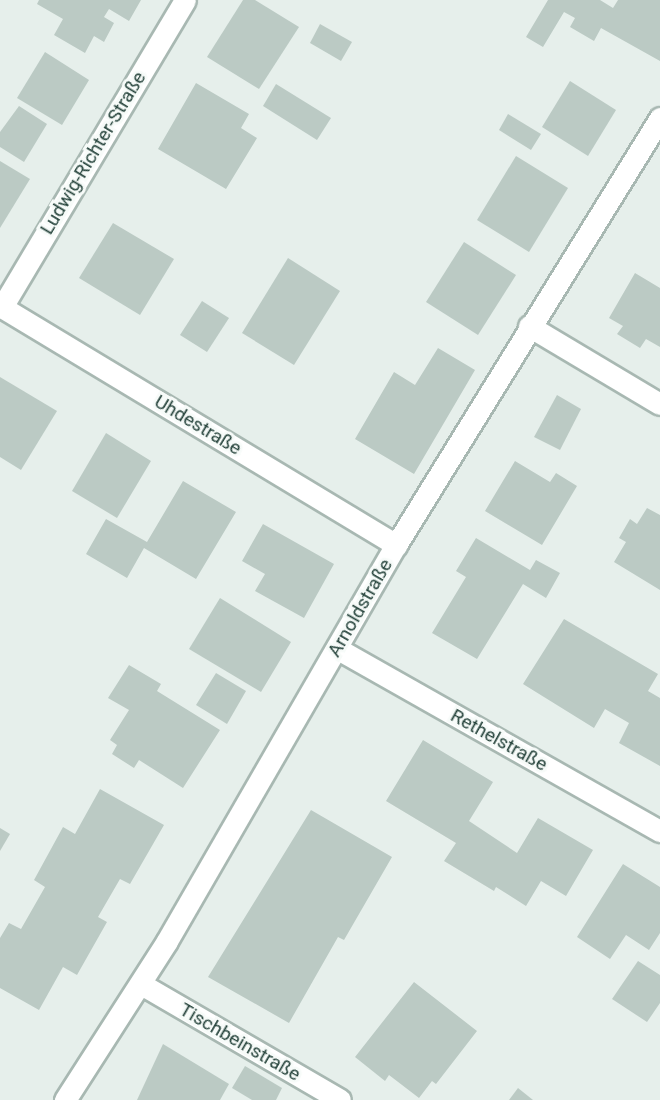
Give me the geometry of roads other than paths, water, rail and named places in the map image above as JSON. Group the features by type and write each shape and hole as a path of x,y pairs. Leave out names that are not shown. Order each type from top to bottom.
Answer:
{"street":[{"name":"Ludwig-Richter-Straße","path":"1,306 185,0"},
{"name":"Arnoldstraße","path":"65,1100 141,984 396,545 660,118"},
{"name":"Uhdestraße","path":"1,306 396,545"},
{"path":"529,326 660,404"},
{"name":"Rethelstraße","path":"338,649 660,831"},
{"name":"Tischbeinstraße","path":"141,984 341,1100"}]}
